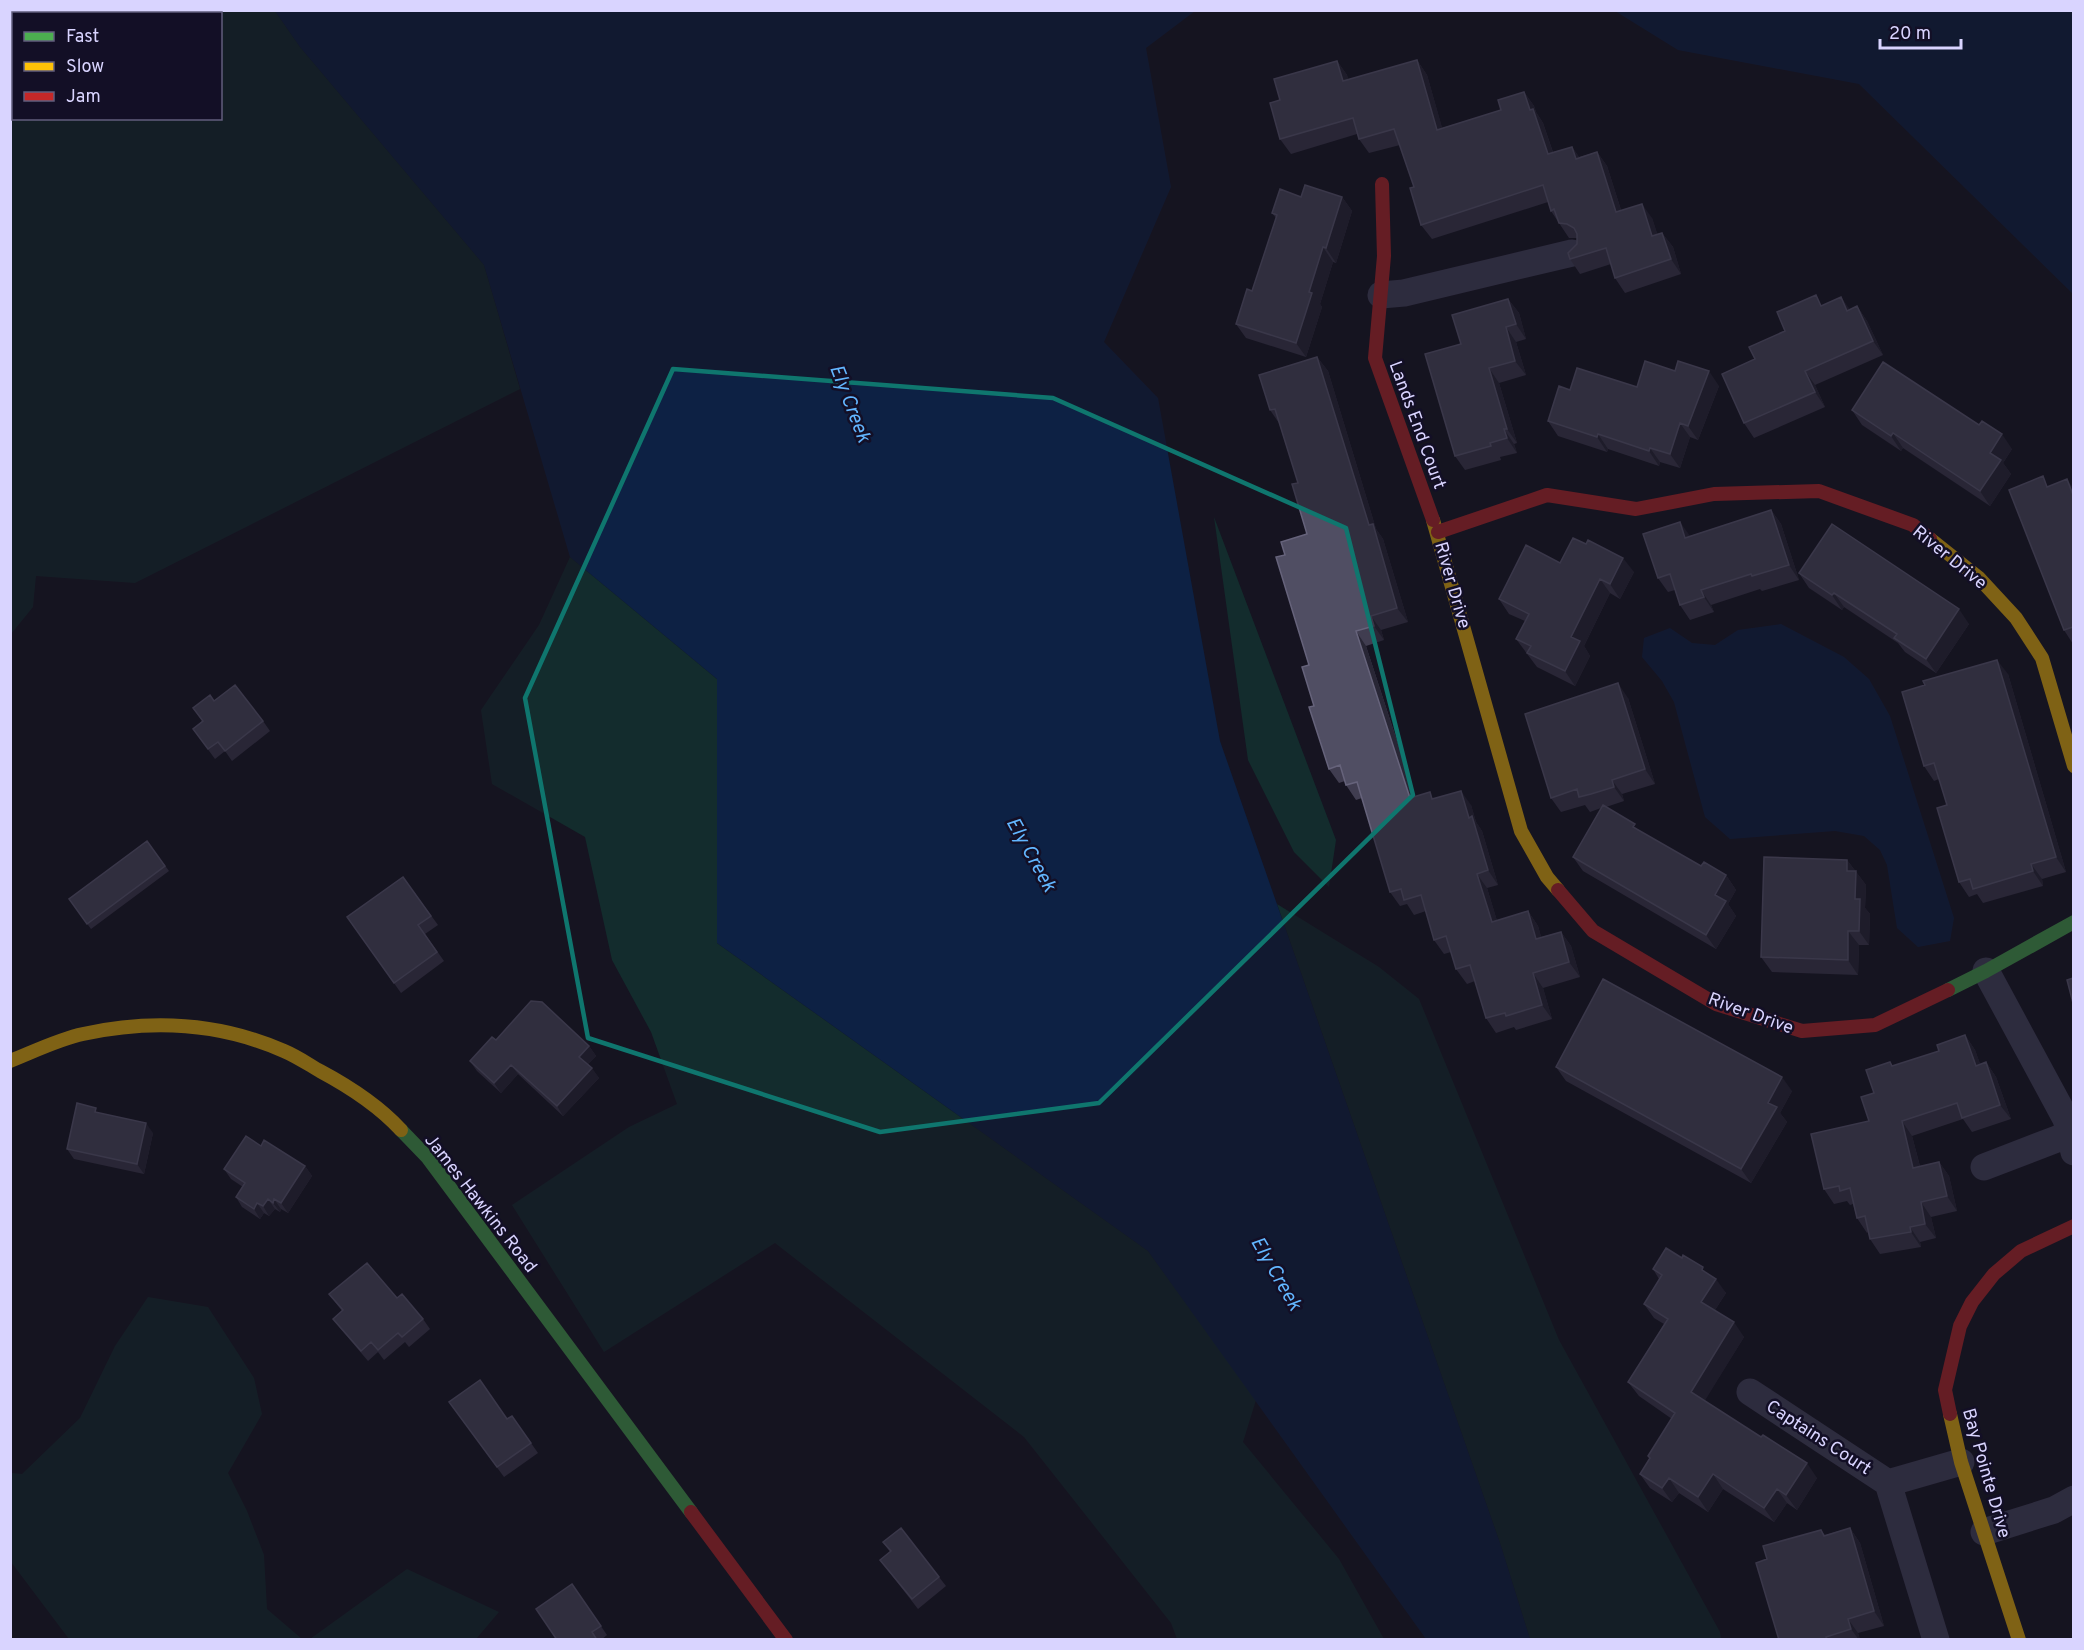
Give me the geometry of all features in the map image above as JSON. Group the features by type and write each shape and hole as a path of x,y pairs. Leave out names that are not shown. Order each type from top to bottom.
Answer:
{"street":[{"name":"Lands End Court","path":"1383,184 1384,255 1375,358 1438,532"},
{"path":"1381,296 1404,293 1572,253"},
{"name":"River Drive","path":"2073,766 2042,658 2016,618 1979,578 1913,525 1903,521 1819,491 1714,494 1636,508 1547,495 1438,532 1521,831 1547,877 1593,931 1716,1004 1802,1031 1875,1025 1986,971 2073,922"},
{"path":"1984,1167 2072,1143 2066,1119 1986,971"},
{"name":"James Hawkins Road","path":"10,1061 81,1034 156,1024 198,1026 221,1030 284,1051 349,1087 387,1115 428,1158 786,1640"},
{"name":"Bay Pointe Drive","path":"2019,1640 1961,1462 1945,1390 1959,1326 1972,1302 1994,1274 2020,1251 2073,1226"},
{"name":"Captains Court","path":"1750,1392 1888,1483 1936,1640"},
{"name":"Captains Court","path":"1888,1483 1961,1462"},
{"path":"1984,1532 2054,1510 2073,1499"}],"highlighted area":[{"path":"673,369 1053,398 1346,528 1413,795 1099,1103 880,1132 588,1038 525,698"}],"green space":[{"path":"11,11 275,11 300,47 484,265 520,389 135,583 36,576 33,607 11,634"},
{"path":"1214,517 1336,840 1329,887 1294,852 1248,760"},
{"path":"570,557 717,679 717,943 1148,1251 1256,1400 1243,1442 1339,1559 1384,1639 1177,1639 1171,1623 1024,1437 775,1243 604,1352 512,1205 629,1127 677,1104 651,1032 612,960 585,837 492,784 481,710 539,625"},
{"path":"1277,904 1379,967 1419,999 1559,1340 1720,1632 1721,1639 1530,1639 1501,1546"},
{"path":"148,1297 208,1307 254,1378 262,1414 228,1473 247,1511 264,1555 267,1609 302,1639 69,1639 11,1562 11,1473 22,1474 80,1418 115,1346"},
{"path":"407,1569 499,1612 476,1639 310,1639"}],"water":[{"name":"Ely Creek","path":"275,11 1195,11 1146,48 1171,187 1104,342 1158,398 1220,741 1501,1546 1530,1639 1426,1639 1148,1251 717,943 717,679 570,557 484,265 300,47"},
{"path":"1615,11 2073,11 2073,294 1859,84 1678,50"},
{"path":"1781,624 1844,657 1869,679 1890,716 1954,918 1950,941 1918,947 1897,928 1887,865 1880,850 1864,836 1835,831 1730,839 1705,817 1674,702 1662,681 1642,657 1644,638 1670,628 1692,643 1715,645 1738,630"}],"building":[{"path":"1417,60 1437,130 1501,110 1498,100 1524,92 1530,110 1533,109 1548,154 1572,147 1576,159 1597,152 1616,212 1642,204 1652,236 1662,233 1671,259 1615,278 1606,248 1570,259 1568,253 1577,244 1577,234 1574,228 1559,223 1554,209 1551,211 1543,185 1421,225 1410,188 1414,187 1394,129 1359,139 1353,118 1280,139 1270,103 1280,100 1274,79 1337,61 1343,81"},
{"path":"1305,185 1342,197 1326,248 1323,247 1309,292 1312,293 1296,343 1236,324 1247,289 1252,291 1277,215 1272,213 1280,189 1301,197"},
{"path":"1816,295 1821,306 1841,297 1847,311 1857,306 1873,341 1805,371 1815,392 1744,423 1722,374 1755,359 1749,347 1785,331 1777,312"},
{"path":"1508,299 1516,324 1506,327 1515,361 1489,368 1507,429 1504,429 1507,438 1490,443 1491,446 1455,456 1425,354 1461,344 1452,315"},
{"path":"1317,357 1369,525 1373,524 1397,608 1371,616 1374,626 1356,631 1410,798 1430,792 1432,799 1461,791 1469,818 1472,816 1488,870 1477,874 1492,922 1528,911 1536,939 1561,932 1569,962 1533,973 1542,1005 1506,1016 1505,1013 1486,1018 1470,965 1456,969 1446,936 1434,940 1421,895 1404,900 1401,889 1390,892 1357,782 1346,785 1340,765 1329,769 1309,707 1314,706 1302,667 1309,665 1276,557 1285,555 1281,542 1307,534 1292,484 1298,483 1275,409 1270,410 1259,375"},
{"path":"1645,361 1675,371 1678,361 1709,371 1688,426 1680,423 1670,454 1650,448 1649,451 1598,434 1597,437 1548,421 1559,386 1570,390 1577,368 1637,387"},
{"path":"1883,362 1979,425 1982,421 2002,434 1990,453 2001,460 1980,491 1893,433 1891,436 1852,410"},
{"path":"2043,476 2047,487 2067,479 2073,495 2073,627 2064,630 2009,490"},
{"path":"1771,510 1789,565 1701,590 1704,597 1680,605 1670,574 1658,578 1643,534 1680,522 1685,538"},
{"path":"1832,524 1959,609 1926,659 1894,638 1897,634 1799,573"},
{"path":"1573,538 1586,544 1588,540 1623,558 1610,584 1600,579 1571,637 1580,641 1565,671 1527,653 1531,646 1516,639 1529,614 1499,599 1526,545 1560,563"},
{"path":"1997,660 2056,857 2031,864 2033,871 1973,889 1970,879 1959,882 1937,808 1947,805 1934,763 1924,766 1902,692 1925,685 1923,681"},
{"path":"1618,683 1645,769 1612,780 1614,787 1579,797 1577,789 1551,798 1525,714"},
{"path":"235,685 263,721 225,751 218,742 208,749 193,729 203,721 193,708 210,695 214,701"},
{"path":"1603,805 1635,824 1633,827 1701,866 1704,862 1726,875 1715,895 1726,901 1706,935 1573,857"},
{"path":"147,841 165,866 87,924 69,899"},
{"path":"1764,857 1847,860 1847,871 1856,871 1855,899 1860,899 1859,931 1848,931 1848,960 1761,957"},
{"path":"403,877 431,916 418,925 437,952 394,983 347,917"},
{"path":"2073,978 2073,1003 2067,980"},
{"path":"1603,979 1782,1077 1768,1103 1777,1107 1741,1169 1556,1067"},
{"path":"531,1001 542,1002 589,1046 579,1057 592,1068 557,1106 511,1065 494,1083 470,1061 492,1037 496,1040"},
{"path":"1965,1035 1976,1066 1986,1062 2000,1105 1962,1118 1957,1103 1902,1121 1913,1168 1939,1162 1947,1196 1921,1202 1925,1224 1910,1227 1911,1232 1870,1239 1865,1216 1857,1218 1850,1188 1840,1191 1839,1186 1824,1189 1811,1134 1869,1121 1861,1097 1874,1093 1866,1070 1890,1062 1892,1066 1939,1051 1937,1045"},
{"path":"77,1103 96,1108 95,1112 146,1123 137,1164 67,1149"},
{"path":"246,1136 261,1146 264,1140 305,1166 281,1203 274,1199 273,1203 268,1199 263,1206 257,1203 254,1209 236,1197 245,1183 224,1169"},
{"path":"1666,1248 1703,1267 1702,1270 1716,1279 1701,1302 1734,1322 1691,1392 1761,1437 1763,1435 1807,1463 1786,1495 1777,1489 1764,1508 1713,1474 1698,1497 1669,1478 1662,1488 1640,1474 1650,1458 1648,1456 1675,1413 1628,1382 1668,1319 1644,1304 1662,1275 1653,1269"},
{"path":"367,1263 397,1298 402,1294 423,1319 402,1337 398,1333 378,1350 371,1342 361,1351 333,1319 343,1310 329,1294"},
{"path":"480,1380 507,1419 512,1416 531,1443 497,1467 449,1402"},
{"path":"901,1528 939,1577 912,1599 880,1560 891,1551 883,1542"},
{"path":"1850,1528 1874,1611 1848,1619 1851,1629 1826,1637 1827,1640 1779,1640 1756,1563 1767,1559 1763,1546 1821,1530 1824,1536"},
{"path":"572,1584 601,1626 592,1632 597,1640 557,1640 536,1609"}],"traffic: fast":[{"path":"1948,990 2074,922"},
{"path":"401,1130 428,1158 691,1512"}],"traffic: slow":[{"path":"1433,520 1521,831 1547,877 1558,890"},
{"path":"1930,539 1979,578 2016,618 2042,658 2074,766"},
{"path":"10,1061 65,1039 109,1029 160,1025 210,1029 259,1041 293,1055 363,1097 401,1130"},
{"path":"1950,1414 1961,1462 2019,1640"}],"traffic: jam":[{"path":"1382,184 1384,256 1375,358 1433,520"},
{"path":"1438,532 1547,495 1636,509 1714,494 1819,491 1913,525 1930,539"},
{"path":"1558,890 1593,931 1716,1004 1802,1031 1875,1025 1948,990"},
{"path":"1950,1414 1945,1390 1960,1326 1972,1302 1994,1274 2021,1251 2074,1226"},
{"path":"691,1512 786,1640"}]}
